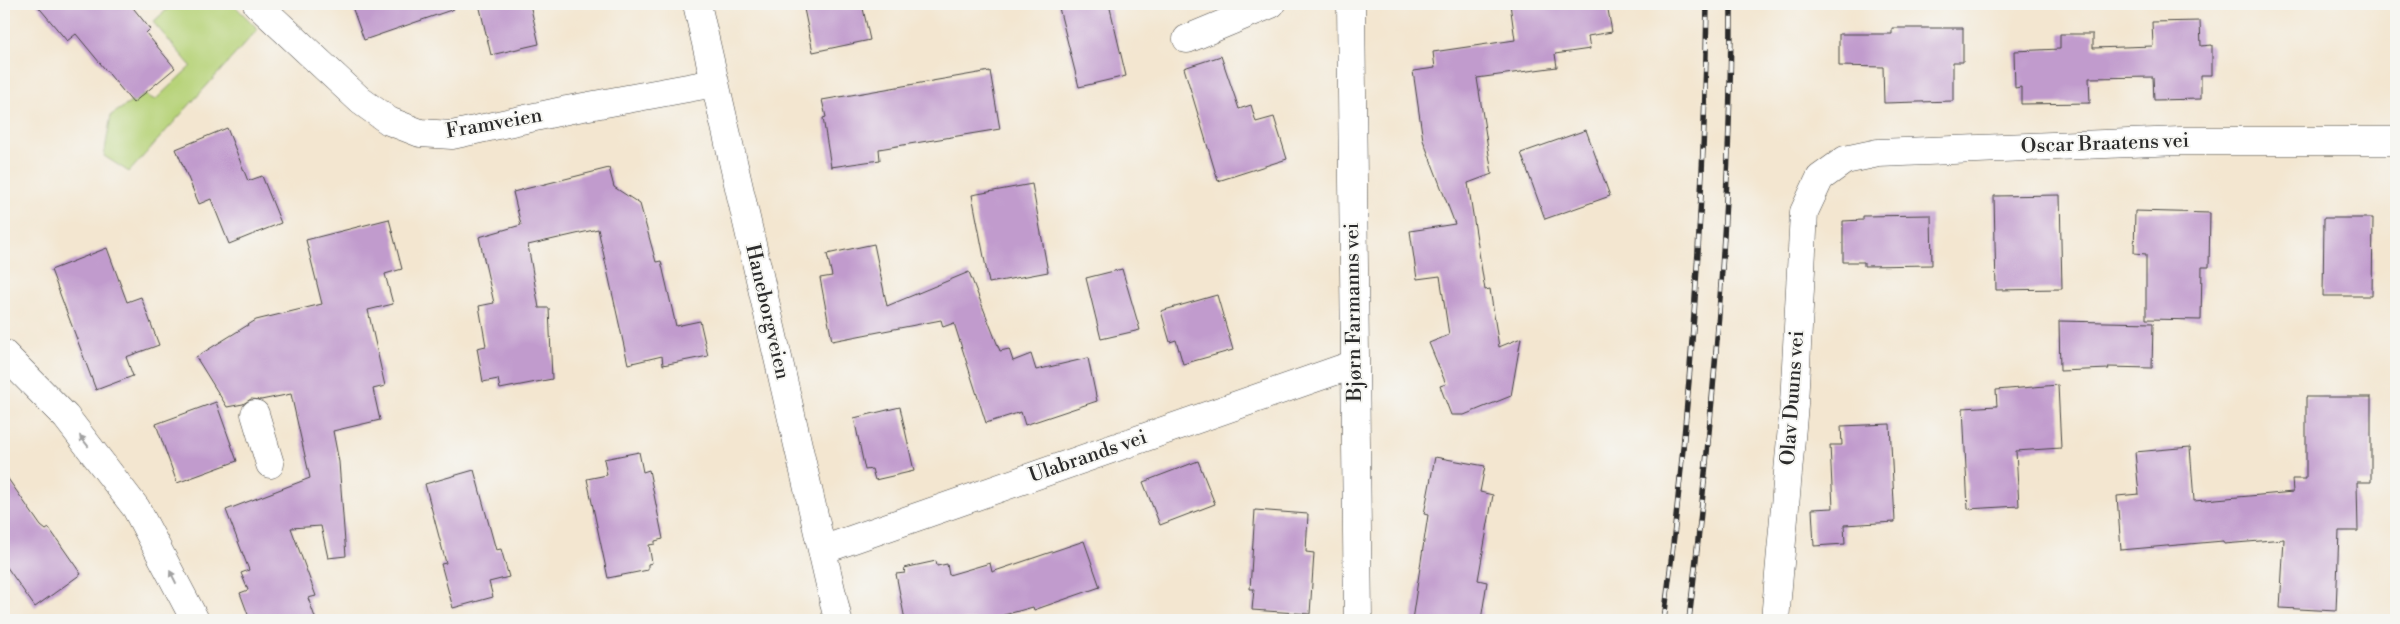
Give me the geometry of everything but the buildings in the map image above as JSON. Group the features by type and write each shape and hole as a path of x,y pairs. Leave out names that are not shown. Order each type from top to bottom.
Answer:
{"street":[{"name":"Framveien","path":"257,4 361,101 389,121 420,133 460,134 567,110 715,83"},
{"name":"Haneborgveien","path":"697,4 838,620"},
{"path":"1187,39 1271,4"},
{"name":"Bjørn Farmanns vei","path":"1351,4 1358,620"},
{"name":"Oscar Braatens vei","path":"1820,178 1846,160 1878,153 2180,141 2396,141"},
{"name":"Olav Duuns vei","path":"1775,620 1794,404 1804,212 1820,178"},
{"path":"4,354 66,418 136,508 195,620"},
{"name":"Ulabrands vei","path":"822,550 1355,364"},
{"path":"255,414 270,464"}],"green space":[{"path":"173,4 233,4 258,29 129,172 104,156 111,115 144,94 155,100 191,66 153,22"}],"railway":[{"path":"1664,620 1681,467 1694,313 1703,158 1707,4"},
{"path":"1689,620 1706,467 1719,313 1728,158 1731,4"}]}
